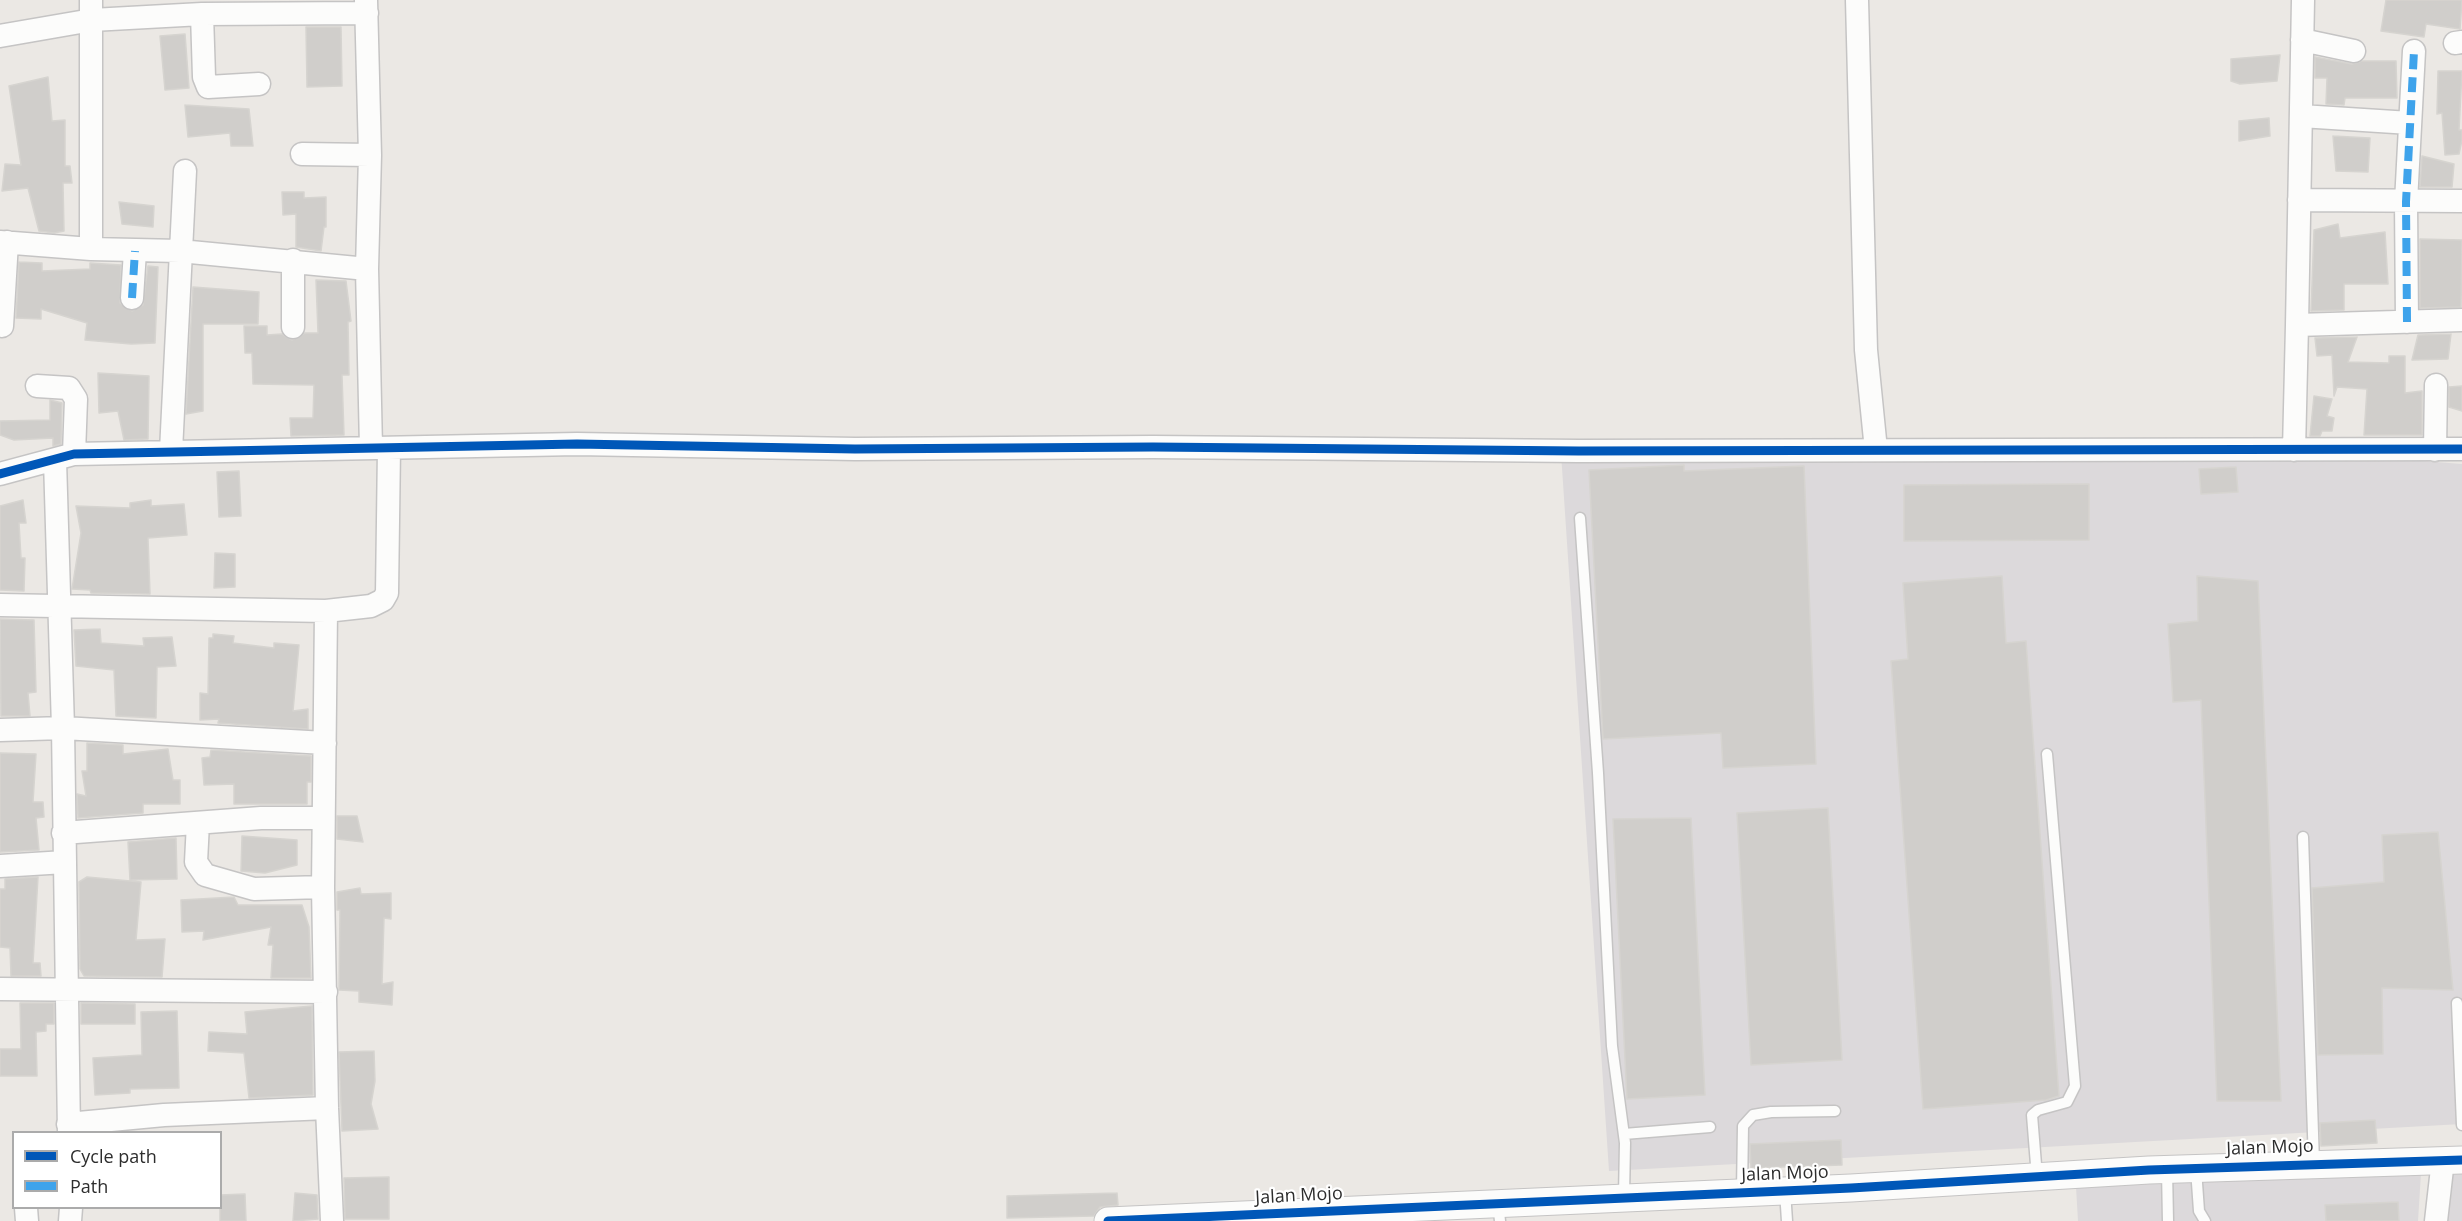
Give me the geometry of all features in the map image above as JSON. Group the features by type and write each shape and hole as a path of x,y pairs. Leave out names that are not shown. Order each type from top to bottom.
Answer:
{"street":[{"path":"1857,0 1866,350 1876,450"},
{"path":"2294,450 2303,0"},
{"path":"0,36 91,10 202,14 367,7 370,155 367,269 380,448 387,593 383,600 371,606 326,611 58,608 0,605"},
{"path":"91,10 91,249"},
{"path":"202,14 204,77 208,87 259,84"},
{"path":"2301,40 2354,51"},
{"path":"2407,322 2406,201 2414,51"},
{"path":"2301,116 2410,123"},
{"path":"302,154 370,155"},
{"path":"171,452 185,171"},
{"path":"2299,200 2462,201"},
{"path":"2,326 3,242 91,249 180,251 293,260 367,269"},
{"path":"132,298 135,251"},
{"path":"293,260 293,327"},
{"path":"2297,325 2462,320"},
{"path":"2435,450 2436,385"},
{"path":"37,386 69,388 76,399 65,457 58,608 63,729 68,1128 164,1115 327,1108"},
{"path":"0,474 65,457 171,452 577,444 855,448 2462,449"},
{"path":"326,611 323,887 327,1108 332,1221"},
{"path":"0,730 63,729 325,743"},
{"path":"63,833 261,818 323,818"},
{"path":"198,823 196,862 205,875 254,889 323,887"},
{"path":"0,866 65,862"},
{"path":"0,989 326,992"},
{"path":"2436,1221 2453,1160"},
{"name":"Jalan Mojo","path":"1108,1221 1499,1212 1624,1197 2167,1169 2453,1160"}],"lane":[{"path":"1580,518 1598,773 1612,1046 1624,1134 1624,1197"},
{"path":"2037,1177 2032,1115 2038,1110 2067,1102 2075,1086 2047,753"},
{"path":"2303,837 2314,1163"},
{"path":"2457,1003 2462,1125"},
{"path":"1742,1192 1743,1126 1753,1115 1771,1112 1835,1111"},
{"path":"1624,1134 1710,1127"},
{"path":"2196,1168 2199,1211 2205,1221"},
{"path":"2167,1169 2168,1221"},
{"path":"1785,1190 1787,1221"}],"shaded area":[{"path":"2295,451 2462,464 2462,1124 1609,1171 1561,453"},
{"path":"2421,1173 2418,1221 2078,1221 2076,1187"},
{"path":"2462,1174 2462,1221 2437,1221 2442,1175"}],"building":[{"path":"2386,0 2462,0 2460,29 2426,24 2424,37 2381,31"},
{"path":"306,27 341,27 342,86 307,87"},
{"path":"185,34 189,88 165,90 160,36"},
{"path":"2280,55 2277,81 2240,84 2231,81 2231,59"},
{"path":"2315,57 2352,64 2362,61 2396,61 2397,98 2345,98 2344,105 2326,104 2327,78 2315,78"},
{"path":"2438,71 2462,71 2459,130 2462,130 2462,140 2459,154 2445,155 2442,113 2437,114"},
{"path":"48,77 52,121 65,120 65,166 70,166 72,183 63,183 64,231 54,233 39,231 28,188 2,191 5,164 21,165 9,86"},
{"path":"185,105 249,109 253,146 231,146 230,133 188,137"},
{"path":"2269,118 2270,136 2239,141 2239,121"},
{"path":"2333,136 2370,138 2368,172 2336,171"},
{"path":"2422,156 2454,164 2452,187 2420,187"},
{"path":"282,192 304,192 304,198 326,197 326,227 324,227 321,251 296,247 296,214 283,215"},
{"path":"119,202 154,206 153,227 122,224"},
{"path":"2338,224 2340,238 2385,232 2388,284 2344,284 2344,310 2311,311 2314,230"},
{"path":"2420,239 2462,240 2461,307 2420,308"},
{"path":"19,262 42,263 42,271 90,269 90,263 121,265 120,303 132,311 143,305 148,266 158,267 155,343 131,344 85,340 87,323 41,309 41,319 16,318"},
{"path":"316,280 346,281 351,321 348,322 349,375 342,375 344,435 291,436 290,418 313,418 314,385 253,384 252,353 245,353 244,326 267,326 267,335 282,334 292,340 305,333 318,333"},
{"path":"193,287 259,292 258,324 203,324 203,411 186,414"},
{"path":"2451,334 2448,359 2412,360 2418,335"},
{"path":"2357,337 2348,362 2389,363 2389,356 2405,356 2405,393 2422,391 2422,435 2364,435 2367,389 2337,387 2334,396 2332,355 2317,356 2315,338"},
{"path":"98,373 149,376 148,439 124,440 118,411 99,413"},
{"path":"2462,386 2462,411 2449,407 2449,387"},
{"path":"2314,396 2332,399 2327,416 2334,418 2332,431 2322,431 2320,436 2310,436"},
{"path":"50,400 62,403 61,444 53,446 53,438 14,440 0,435 0,421 50,420"},
{"path":"1684,465 1684,471 1804,466 1816,764 1723,768 1721,733 1603,739 1589,470"},
{"path":"2236,467 2238,492 2201,494 2199,469"},
{"path":"239,471 241,516 219,517 217,472"},
{"path":"2089,484 2089,540 1904,541 1904,485"},
{"path":"23,500 26,523 19,523 21,558 25,558 24,591 0,590 0,506"},
{"path":"151,500 151,506 184,504 187,535 148,538 150,594 91,593 90,590 72,589 81,533 76,506 130,508 130,503"},
{"path":"215,553 235,554 235,587 214,588"},
{"path":"2002,576 2006,643 2026,641 2059,1096 2046,1100 1923,1109 1891,661 1908,659 1903,583"},
{"path":"2197,576 2258,581 2281,1101 2217,1101 2201,700 2173,702 2168,624 2198,621"},
{"path":"0,619 34,620 36,692 28,693 30,716 1,716"},
{"path":"100,629 101,643 144,646 143,638 172,637 176,666 157,667 156,718 116,716 114,670 76,666 74,630"},
{"path":"213,634 234,636 233,643 274,648 274,643 299,645 293,711 308,709 308,729 218,723 219,719 200,720 200,693 208,694 209,638 213,638"},
{"path":"87,743 123,745 123,754 168,749 173,780 180,780 180,804 143,804 143,813 78,818 77,794 86,796 82,771 87,771"},
{"path":"211,750 311,756 311,782 307,782 307,804 234,804 234,784 204,785 202,758 210,757"},
{"path":"0,753 36,754 33,802 43,802 44,817 36,818 39,850 0,852"},
{"path":"1828,808 1842,1060 1751,1065 1737,813"},
{"path":"337,816 357,816 363,842 337,839"},
{"path":"1691,818 1705,1095 1627,1099 1613,819"},
{"path":"2438,832 2453,990 2382,988 2383,1054 2318,1055 2312,888 2384,882 2382,835"},
{"path":"242,836 297,840 297,865 265,873 241,871"},
{"path":"176,838 177,879 130,880 128,842"},
{"path":"38,877 33,963 40,963 41,976 11,976 10,948 0,947 0,889 5,889 5,879"},
{"path":"87,877 141,882 136,940 165,939 162,977 84,976 80,969 79,882"},
{"path":"360,888 361,894 391,893 391,919 384,918 382,984 393,982 392,1005 359,1002 359,991 339,990 340,910 337,910 337,892"},
{"path":"234,897 238,905 302,905 309,927 311,978 271,978 273,945 268,945 271,927 203,940 204,931 182,932 181,900"},
{"path":"20,1003 54,1003 54,1024 46,1024 46,1031 36,1032 37,1076 0,1076 0,1049 21,1049"},
{"path":"81,1003 135,1004 135,1024 81,1024"},
{"path":"312,1006 313,1095 249,1098 244,1053 208,1051 209,1032 247,1034 245,1012"},
{"path":"177,1011 179,1088 130,1089 130,1093 95,1095 93,1058 142,1055 141,1012"},
{"path":"374,1051 375,1081 371,1104 378,1129 342,1131 339,1052"},
{"path":"2375,1120 2377,1143 2321,1146 2320,1123"},
{"path":"1841,1140 1842,1165 1751,1168 1750,1144"},
{"path":"389,1177 389,1219 345,1219 344,1178"},
{"path":"295,1193 317,1195 318,1219 293,1221"},
{"path":"1117,1193 1118,1205 1100,1207 1094,1216 1007,1218 1007,1196"},
{"path":"245,1194 246,1221 220,1221 222,1195"},
{"path":"2398,1202 2399,1221 2326,1221 2325,1205"}],"marked path":[{"path":"2407,322 2406,202 2414,51"},
{"path":"132,298 135,251"}],"cycle path":[{"path":"0,474 74,454 577,444 855,449 1153,447 1579,451 2462,449"},
{"path":"1108,1221 1851,1188 2149,1170 2462,1160"}]}
